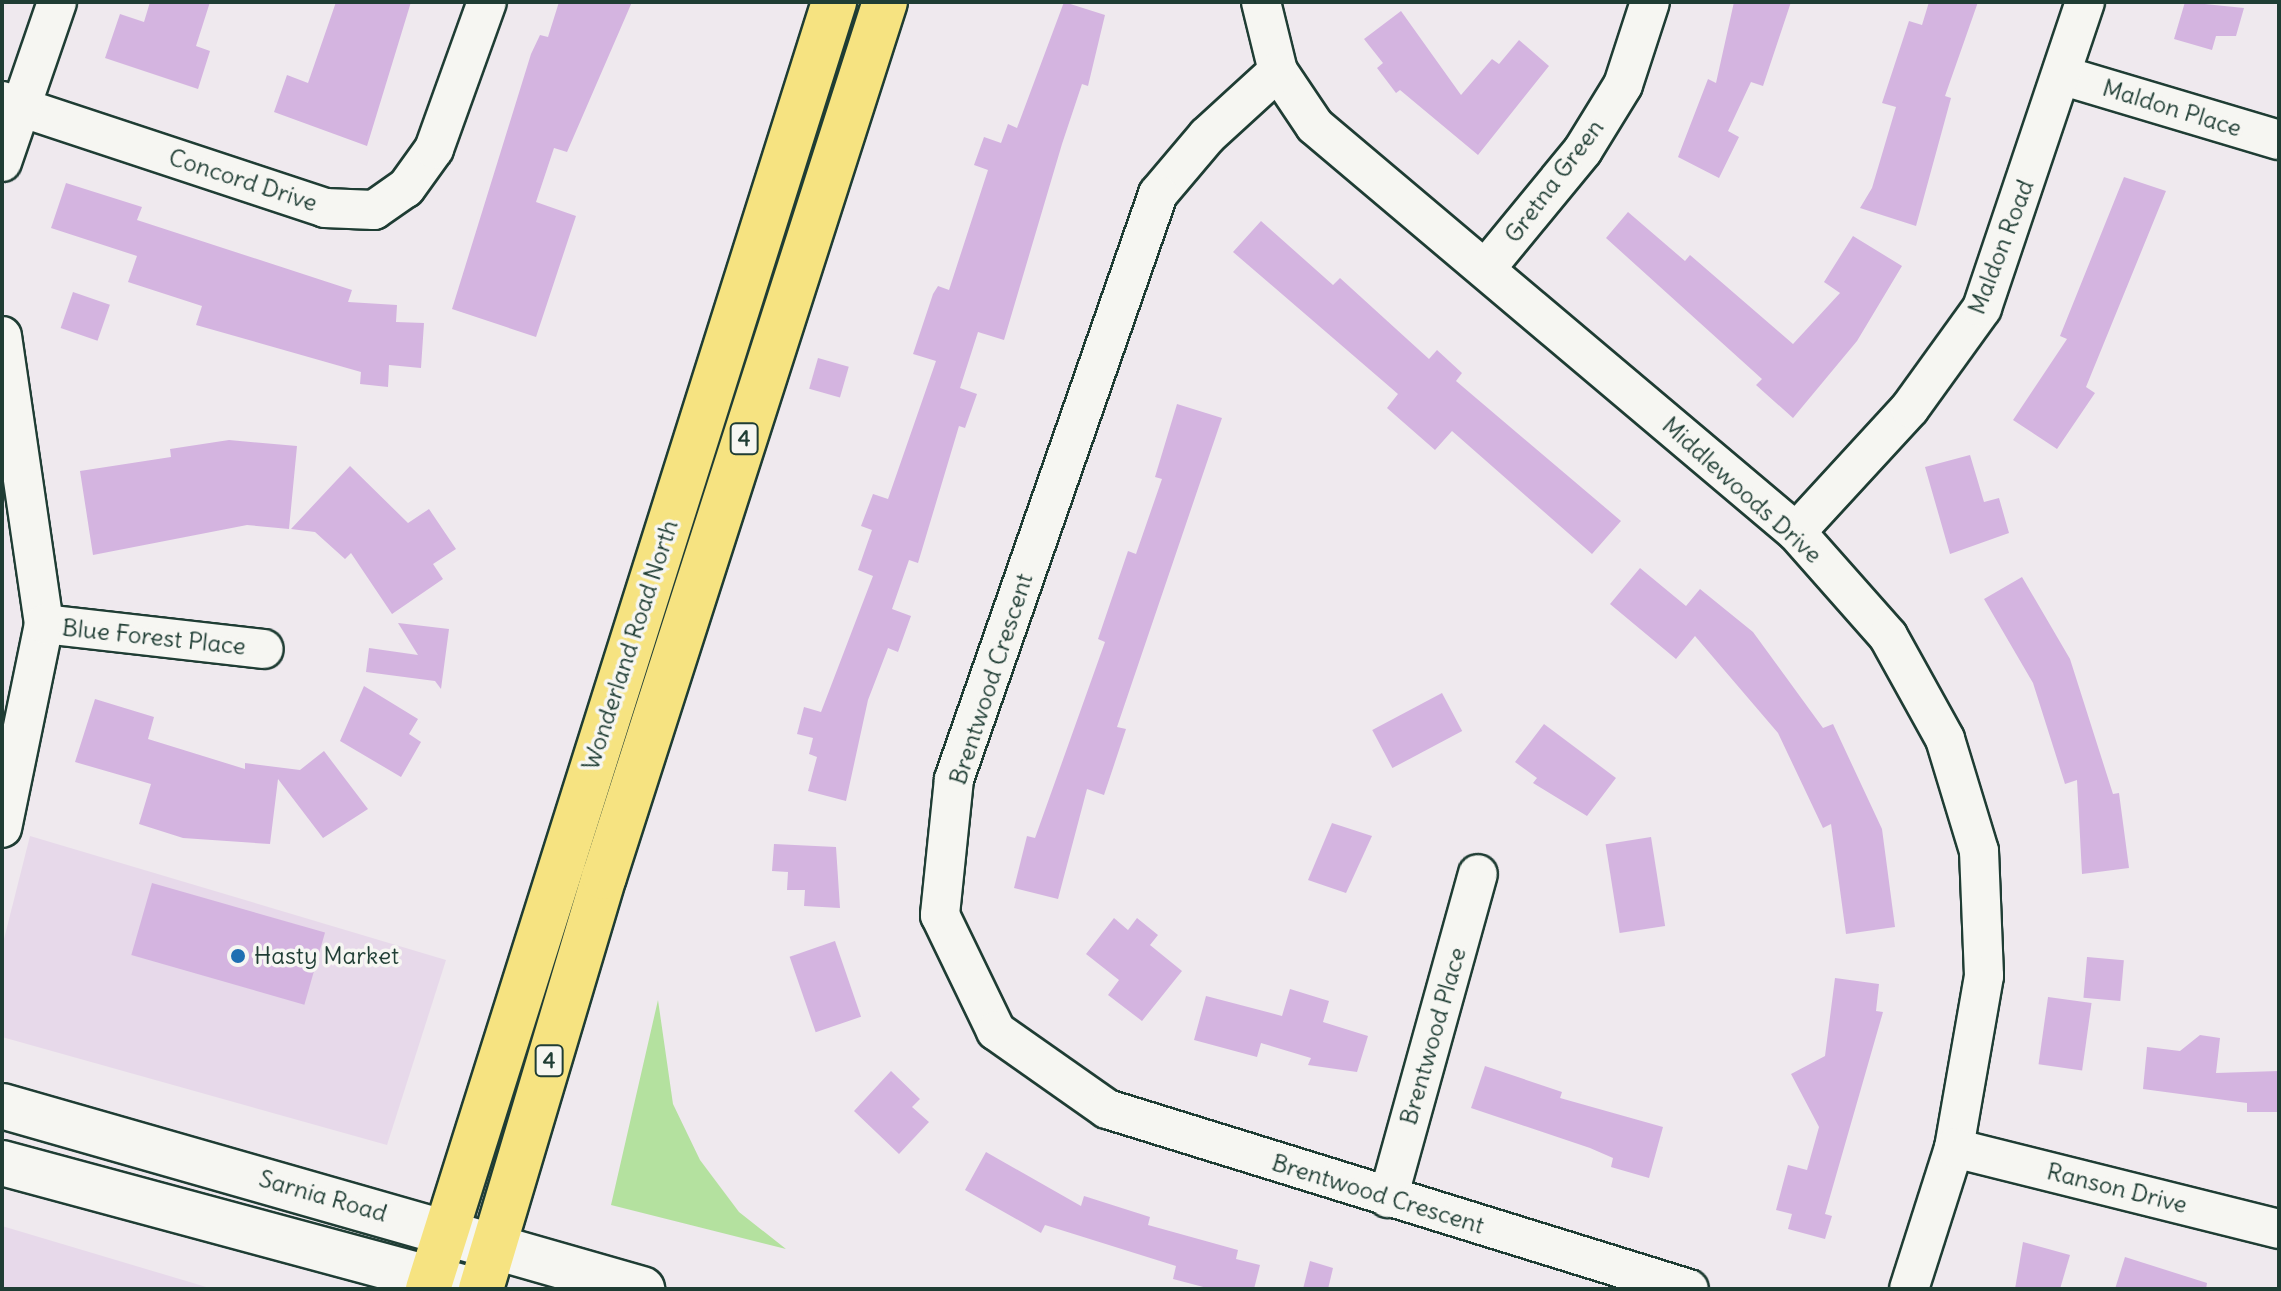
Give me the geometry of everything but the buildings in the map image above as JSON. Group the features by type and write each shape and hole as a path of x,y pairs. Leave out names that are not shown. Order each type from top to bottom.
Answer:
{"main road":[{"name":"Wonderland Road North","path":"442,1285 446,1231 834,2"},
{"name":"Wonderland Road North","path":"481,1289 604,877 885,2"},
{"name":"Sarnia Road","path":"2,1106 642,1289"},
{"name":"Sarnia Road","path":"2,1163 442,1285"}],"street":[{"path":"2,162 11,103 57,2"},
{"name":"Concord Drive","path":"11,103 325,208 374,210 406,188 434,149 487,2"},
{"name":"Middlewoods Drive","path":"1261,2 1278,71 1315,126 1487,267 1796,532 1888,636 1945,739 1979,851 1984,976 1954,1148 1909,1289"},
{"name":"Gretna Green","path":"1487,267 1583,150 1623,85 1650,2"},
{"name":"Maldon Road","path":"1796,532 1910,408 1982,308 2064,76 2085,2"},
{"name":"Brentwood Crescent","path":"1278,71 1207,136 1158,194 954,779 940,915 996,1031 1107,1109 1689,1289"},
{"name":"Maldon Place","path":"2064,76 2279,140"},
{"path":"2,336 44,624 2,828"},
{"name":"Blue Forest Place","path":"44,624 264,649"},
{"name":"Brentwood Place","path":"1388,1198 1478,874"},
{"name":"Ranson Drive","path":"1954,1148 2279,1229"}],"shaded area":[{"path":"30,836 446,960 387,1145 2,1037 2,947"},
{"path":"2,1226 213,1289 2,1289"}],"green space":[{"path":"658,1000 673,1104 700,1160 739,1212 786,1249 611,1205"}],"place":[{"name":"Hasty Market","path":"238,956"}]}
